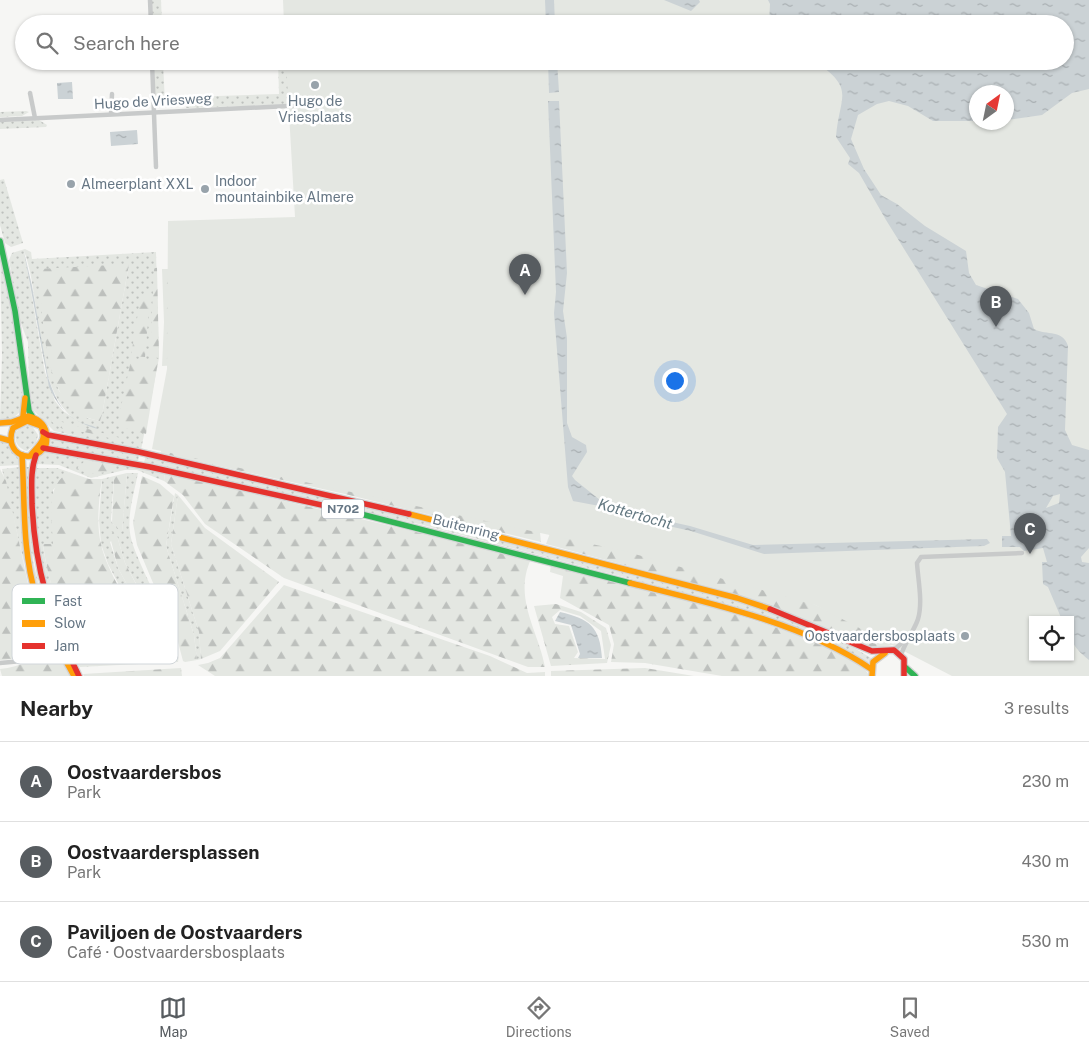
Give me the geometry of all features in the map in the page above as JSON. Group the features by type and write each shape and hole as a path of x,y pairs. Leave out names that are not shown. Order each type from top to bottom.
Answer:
{"main road":[{"path":"0,242 15,311 29,412 32,416 23,418 14,424 0,424"},
{"path":"23,418 26,388"},
{"name":"N702","path":"32,416 43,423 46,432"},
{"name":"N702","path":"23,418 35,422 46,432"},
{"path":"14,424 11,440 14,449 22,455 33,455 43,448 46,432"},
{"path":"40,584 35,556 32,472 33,455 42,444 46,432"},
{"name":"Buitenring","path":"46,432 367,503 636,571 790,616 846,640 871,654 880,653"},
{"path":"0,438 11,440"},
{"name":"Buitenring","path":"43,448 150,467 354,512 684,596 770,622 835,650 871,669"},
{"path":"22,455 28,558 32,584"},
{"path":"892,652 900,655 906,673"},
{"path":"892,652 898,658 906,673 916,676"},
{"name":"N702","path":"880,653 892,652"},
{"path":"872,676 871,669 880,653"},
{"path":"69,664 74,676"},
{"path":"72,664 79,676"}],"street":[{"path":"150,0 151,15"},
{"path":"152,70 156,167"},
{"path":"30,93 35,118"},
{"path":"111,114 112,94"},
{"name":"Hugo de Vriesweg","path":"0,120 308,105"},
{"path":"900,655 906,639 917,622 919,612 917,563 921,557 1022,553"},
{"path":"892,652 906,639"}],"green space":[{"path":"152,0 161,0 162,15 152,15"},
{"path":"283,0 1089,0 1089,676 952,676 815,605 624,551 152,449 167,369 168,221 295,217 287,70 1074,70 1074,15 284,15"},
{"path":"154,70 163,70 165,104 155,102"},
{"path":"278,70 294,70 304,104 186,108 187,97 279,94"},
{"path":"0,112 29,112 22,116 0,117"},
{"path":"39,120 47,125 46,127 0,129 0,122"},
{"path":"4,179 23,243 11,247 5,243 0,225 0,180"},
{"path":"25,249 31,252 32,259 156,252 159,358 141,450 54,431 33,410 29,384 28,342 20,321 9,260 12,253","holes":["24,251 30,271 45,366 52,388 63,407 77,421 63,411 55,401 45,372","129,264 102,415 100,421 87,418 59,391 50,361"]},
{"path":"0,253 8,286 20,359 22,399 20,412 13,418 0,420 2,355"},
{"path":"129,264 102,415 100,421 90,419 75,411 64,399 56,383 46,345 38,269"},
{"path":"154,268 157,268 159,358 150,357"},
{"path":"162,269 174,269 182,365 162,366 164,322"},
{"path":"141,294 150,295 145,357 131,356"},
{"path":"131,360 158,361 146,434 117,426"},
{"path":"55,420 124,439 125,442 60,428 51,421"},
{"path":"24,425 32,426 38,435 36,443 27,451 17,444 15,438 16,432"},
{"path":"51,437 139,455 138,462 50,446"},
{"path":"0,440 13,450 20,465 0,466"},
{"path":"165,446 514,525 540,532 541,542 345,494 160,453"},
{"path":"46,451 165,473 164,481 137,470 125,470 91,478 59,465 35,464 36,460"},
{"path":"146,456 322,495 738,601 823,633 871,658 868,663 780,621 728,604 423,525 144,462"},
{"path":"86,460 115,466 115,471 91,474 76,469"},
{"path":"21,467 24,563 2,469"},
{"path":"25,467 29,467 33,561 39,584 36,584 29,561"},
{"path":"35,468 57,468 69,472 53,490 54,544 43,545 52,584 45,584 37,558"},
{"path":"0,469 6,481 28,584 12,584 12,659 0,660"},
{"path":"69,472 89,479 102,479 98,520 99,536 104,556 118,584 51,584 43,544 53,544 51,504 56,486 61,478"},
{"path":"127,473 138,473 129,522 131,538 150,584 136,584 125,563 117,536 110,542 118,568 127,584 118,584 108,564 101,544 99,520 102,479 114,476 111,519 112,523 122,531"},
{"path":"127,473 122,532 112,523 114,476"},
{"path":"165,473 531,559 526,573 526,601 545,667 528,667 284,578 205,524 183,495 164,481"},
{"path":"142,476 160,484 174,496 166,546 178,584 153,584 137,545 133,523"},
{"path":"175,493 178,495 171,544 199,632 201,659 197,660 194,635 166,546"},
{"path":"178,495 205,528 279,582 220,651 201,659 199,632 171,544"},
{"path":"610,508 898,644 873,649 737,595 546,544 552,528"},
{"path":"108,529 117,536 125,563 136,584 127,584 118,568"},
{"path":"551,564 669,595 776,627 854,661 869,676 722,676 645,663 611,662 614,644 609,625 560,598 563,576 550,572"},
{"path":"178,584 194,635 197,660 183,661 178,642"},
{"path":"284,585 490,656 527,673 545,672 545,676 215,676 198,665 220,658"},
{"path":"556,604 581,612 606,628 611,645 607,663 551,666 534,606","holes":["560,610 580,616 601,631 605,659 574,658 578,652 569,626 555,624 552,617"]},
{"path":"21,664 63,664 70,676 2,676 0,669"},
{"path":"77,664 139,664 80,667"},
{"path":"181,668 182,676 84,676 83,674"},
{"path":"645,668 694,676 551,676 551,671"}],"water":[{"path":"545,0 554,0 555,15 546,15"},
{"path":"664,0 699,0 700,2 691,11"},
{"path":"768,0 1089,0 1089,89 1072,93 1042,115 1014,119 1014,85 969,85 969,121 933,121 908,106 889,101 877,104 858,115 851,139 864,169 881,195 897,204 925,226 966,251 969,273 976,285 1018,299 1029,313 1034,329 1058,335 1066,341 1068,346 1065,430 1072,445 1089,450 1089,548 1081,557 1082,562 1089,563 1089,660 1074,644 1074,616 1060,616 1048,587 1043,584 1042,562 1047,562 1043,548 1024,551 1020,547 1002,547 1002,536 1011,536 1005,472 997,458 998,427 1007,414 886,220 859,173 848,164 850,158 836,137 842,102 841,87 836,79 826,70 1074,70 1074,15 769,15 770,4","holes":["1060,494 1059,503 1046,508 1053,496"]},
{"path":"548,70 558,70 559,92 549,93"},
{"path":"72,82 73,99 58,99 57,83"},
{"name":"Kottertocht","path":"548,101 559,101 567,273 563,311 567,338 567,423 572,437 586,445 587,452 572,476 575,480 605,504 614,505 626,512 690,526 753,545 987,539 990,543 984,546 764,554 691,531 632,518 610,508 573,501 568,487 554,313 556,292"},
{"path":"137,130 138,144 111,146 110,132"},
{"path":"24,252 48,377 63,409 58,403 49,387"},
{"path":"560,612 586,621 592,626 599,639 602,658 578,658 580,654 571,625 555,621"}],"traffic: fast":[{"path":"0,241 15,311 29,411 32,416"},
{"path":"353,512 630,583"},
{"path":"905,667 915,676"}],"traffic: slow":[{"path":"23,416 25,398"},
{"path":"0,423 12,422 28,416 38,420 44,426 47,434 46,445 40,452 34,455 27,456 15,451 11,437 13,428 27,421 41,426 43,439 39,446 33,452 30,456"},
{"path":"0,438 11,441"},
{"path":"22,455 26,544 33,584"},
{"path":"409,514 737,598 770,609"},
{"path":"630,583 755,616 786,627 817,639 871,669"},
{"path":"872,676 873,662 885,653"},
{"path":"68,664 74,676"}],"traffic: jam":[{"path":"43,432 48,435 139,452 409,514"},
{"path":"43,448 150,467 353,512"},
{"path":"36,455 32,473 32,504 37,550 44,584"},
{"path":"770,609 872,651 894,650 904,659 904,676"},
{"path":"73,664 79,676"}],"place":[{"name":"Hugo de Vriesplaats","path":"315,85"},
{"name":"Almeerplant XXL","path":"71,184"},
{"name":"Indoor mountainbike Almere","path":"205,189"},
{"name":"Oostvaardersbos","path":"525,295"},
{"name":"Oostvaardersplassen","path":"996,327"},
{"name":"Paviljoen de Oostvaarders","path":"1030,554"},
{"name":"Oostvaardersbosplaats","path":"965,636"}]}
